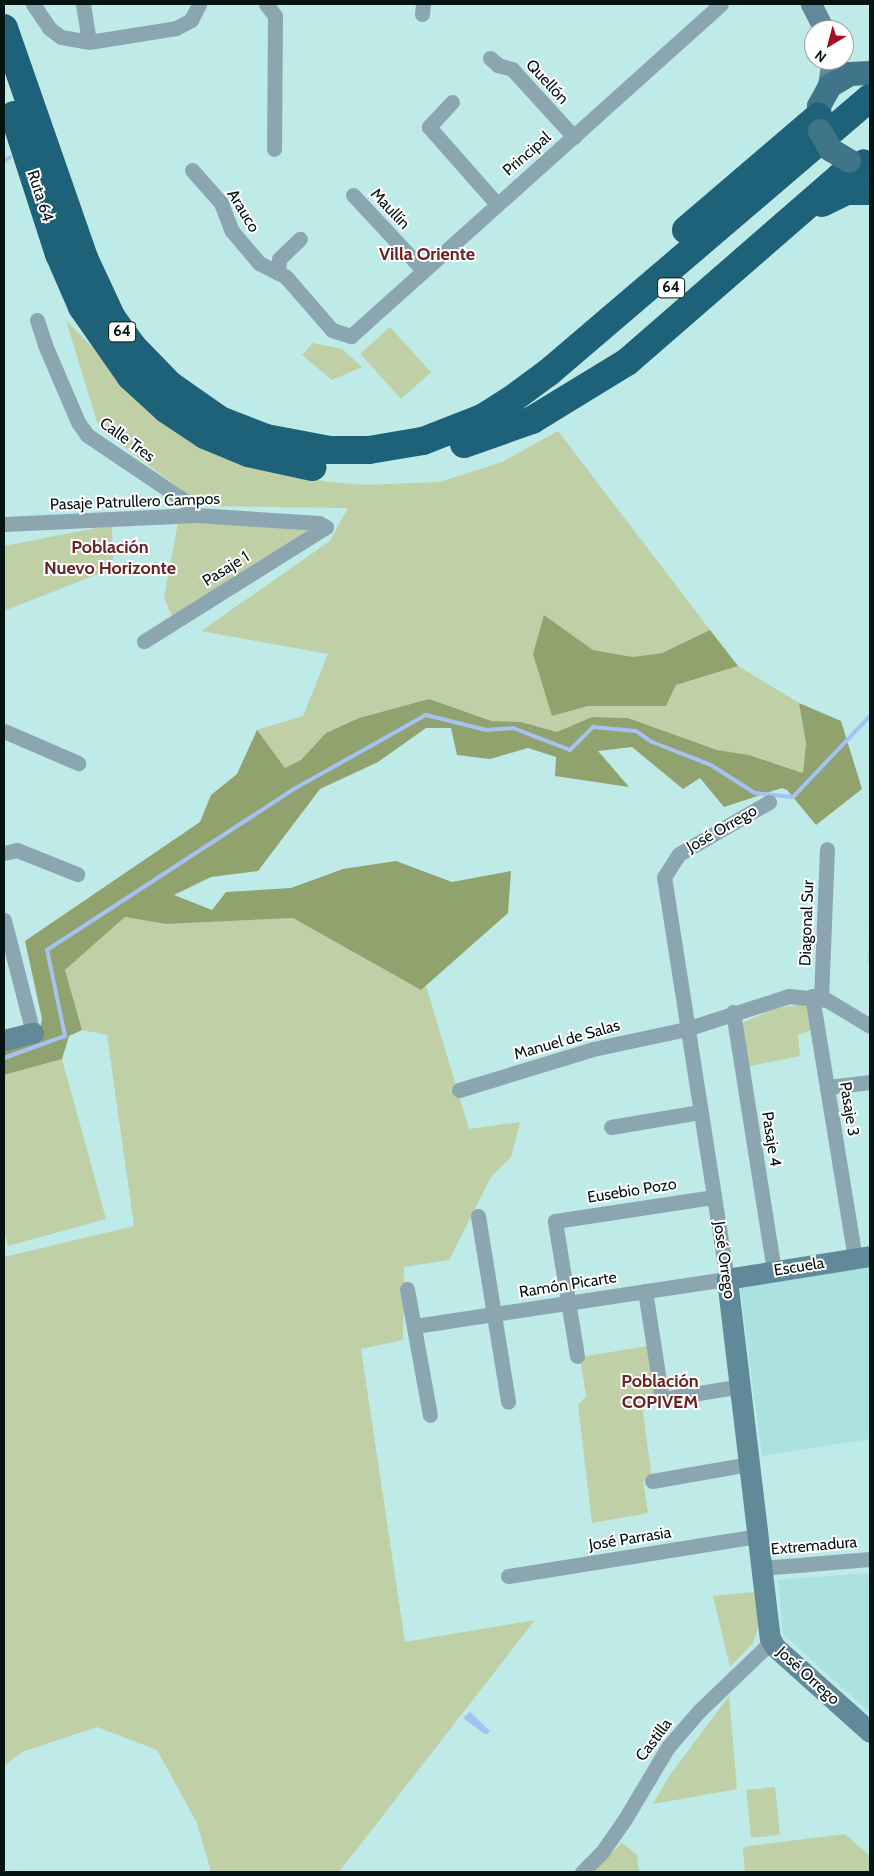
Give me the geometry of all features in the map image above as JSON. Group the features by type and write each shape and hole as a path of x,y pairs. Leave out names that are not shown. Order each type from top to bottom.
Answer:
{"highway":[{"name":"Ruta 64","path":"4,28 84,258 104,302 133,346 170,385 220,420 266,438 330,450 391,448"},
{"name":"64","path":"391,448 423,441 466,425 530,386 864,74"},
{"name":"Ruta 64","path":"4,83 59,254 82,307 107,346 148,393 185,423 248,453 292,464 344,468 408,461 464,444"},
{"name":"64","path":"464,444 520,414 554,389 870,119"},
{"path":"391,448 451,419 498,390 819,124"},
{"path":"464,444 532,420 627,362 841,176 864,162"},
{"path":"786,225 837,194 870,191"}],"main road":[{"path":"864,74 845,76 827,91 819,124 831,150 864,162"}],"street":[{"path":"33,4 50,28 61,37 89,42 176,28 191,20 199,4"},
{"path":"83,4 89,42"},
{"path":"266,4 275,16 274,149"},
{"name":"Principal","path":"357,332 422,269 574,137 721,4"},
{"path":"812,4 819,20"},
{"name":"Quellón","path":"490,58 498,65 512,69 574,137"},
{"path":"827,91 830,70"},
{"path":"452,102 431,122 429,127 497,204"},
{"name":"Arauco","path":"192,170 221,203 237,238 259,263 293,283 338,334 351,336 357,332"},
{"name":"Maullín","path":"353,195 422,269"},
{"path":"278,273 278,259 300,239"},
{"name":"Calle Tres","path":"37,320 44,345 78,422 87,435 182,499 197,515"},
{"name":"Pasaje Patrullero Campos","path":"4,524 197,515 319,523 326,527"},
{"name":"Pasaje 1","path":"144,641 326,527"},
{"path":"4,731 78,763"},
{"name":"José Orrego","path":"769,802 679,854 664,877 686,1029 727,1279 771,1642 870,1732"},
{"name":"Diagonal Sur","path":"817,997 827,849"},
{"path":"4,853 17,850 77,874"},
{"path":"4,920 33,1032 4,1040"},
{"path":"686,1029 733,1012 789,996 817,997 870,1026"},
{"name":"Pasaje 3","path":"817,997 828,1087 863,1257"},
{"name":"Pasaje 4","path":"733,1012 774,1271"},
{"name":"Manuel de Salas","path":"459,1090 593,1048 686,1029"},
{"path":"828,1087 870,1082"},
{"path":"611,1127 700,1112"},
{"name":"Eusebio Pozo","path":"570,1302 555,1221 714,1197"},
{"path":"478,1216 508,1402"},
{"name":"Escuela","path":"727,1279 863,1257"},
{"name":"Ramón Picarte","path":"415,1326 727,1279"},
{"path":"407,1289 430,1415"},
{"path":"645,1291 662,1399 741,1386"},
{"path":"570,1302 578,1356"},
{"path":"652,1480 749,1464"},
{"name":"José Parrasia","path":"508,1576 757,1536"},
{"name":"Extremadura","path":"761,1568 870,1559"},
{"name":"Castilla","path":"582,1872 602,1852 625,1819 668,1747 699,1712 771,1642"}],"shaded area":[{"path":"870,896 870,966 867,964"},
{"path":"870,1267 870,1439 762,1456 740,1287"},
{"path":"870,1573 870,1713 783,1634 778,1580"},
{"path":"470,1712 490,1731 486,1735 463,1718"}],"green space":[{"path":"66,320 137,394 252,467 329,482 365,485 440,482 502,462 558,431 710,630 662,653 633,657 593,650 544,615 552,716 588,706 666,706 676,685 738,666 799,703 806,743 803,773 749,755 717,750 628,718 592,717 557,733 521,722 493,721 429,699 359,718 326,733 301,760 285,768 257,730 303,716 328,654 201,631 330,541 348,508 203,506 119,443 97,422"},
{"path":"390,327 431,372 401,399 360,354"},
{"path":"313,343 342,349 362,367 332,380 302,355"},
{"path":"178,523 250,523 322,527 172,616 164,598"},
{"path":"112,525 113,568 4,611 4,546"},
{"path":"544,615 593,650 633,657 662,653 710,630 738,666 676,685 666,706 588,706 552,716 533,654"},
{"path":"429,699 492,721 521,722 557,732 592,717 628,718 717,750 749,755 803,773 806,743 799,703 841,721 862,789 816,825 787,790 782,788 724,807 700,778 683,789 632,747 598,751 629,787 555,776 556,757 528,748 490,759 457,755 451,728 426,728 378,762 320,789 258,871 211,877 174,895 212,910 226,892 291,888 343,869 396,861 452,882 511,871 508,913 421,990 293,918 166,924 125,917 65,970 82,1030 69,1036 62,1059 4,1075 4,1049 38,1038 42,1019 25,941 200,822 211,795 237,774 257,730 285,768 301,760 326,733 359,718"},
{"path":"125,917 166,924 293,918 421,990 426,986 469,1129 520,1122 511,1157 491,1177 449,1260 404,1267 403,1340 361,1349 405,1642 535,1620 339,1872 211,1872 197,1823 157,1750 97,1727 22,1752 4,1766 4,1257 134,1226 107,1035 82,1030 65,970"},
{"path":"811,1003 814,1029 798,1035 800,1056 745,1067 737,1025 777,1008"},
{"path":"62,1059 106,1219 8,1246 4,1231 4,1075"},
{"path":"648,1346 656,1396 641,1398 652,1479 643,1481 648,1513 592,1523 578,1405 586,1396 580,1357"},
{"path":"755,1592 759,1625 753,1643 730,1667 713,1596"},
{"path":"729,1696 737,1789 653,1804 670,1775"},
{"path":"775,1787 780,1835 751,1838 746,1790"},
{"path":"845,1834 870,1856 870,1872 745,1872 743,1847"},
{"path":"622,1843 637,1855 639,1872 591,1872"}],"waterway":[{"path":"4,161 10,157"},
{"path":"4,1058 65,1036 47,950 294,789 426,715 486,730 513,728 570,750 593,727 636,731 652,742 711,765 755,793 793,797 870,716"}],"district":[{"name":"Villa Oriente","path":"427,254"},
{"name":"Población Nuevo Horizonte","path":"110,558"},
{"name":"Población COPIVEM","path":"660,1392"}]}
